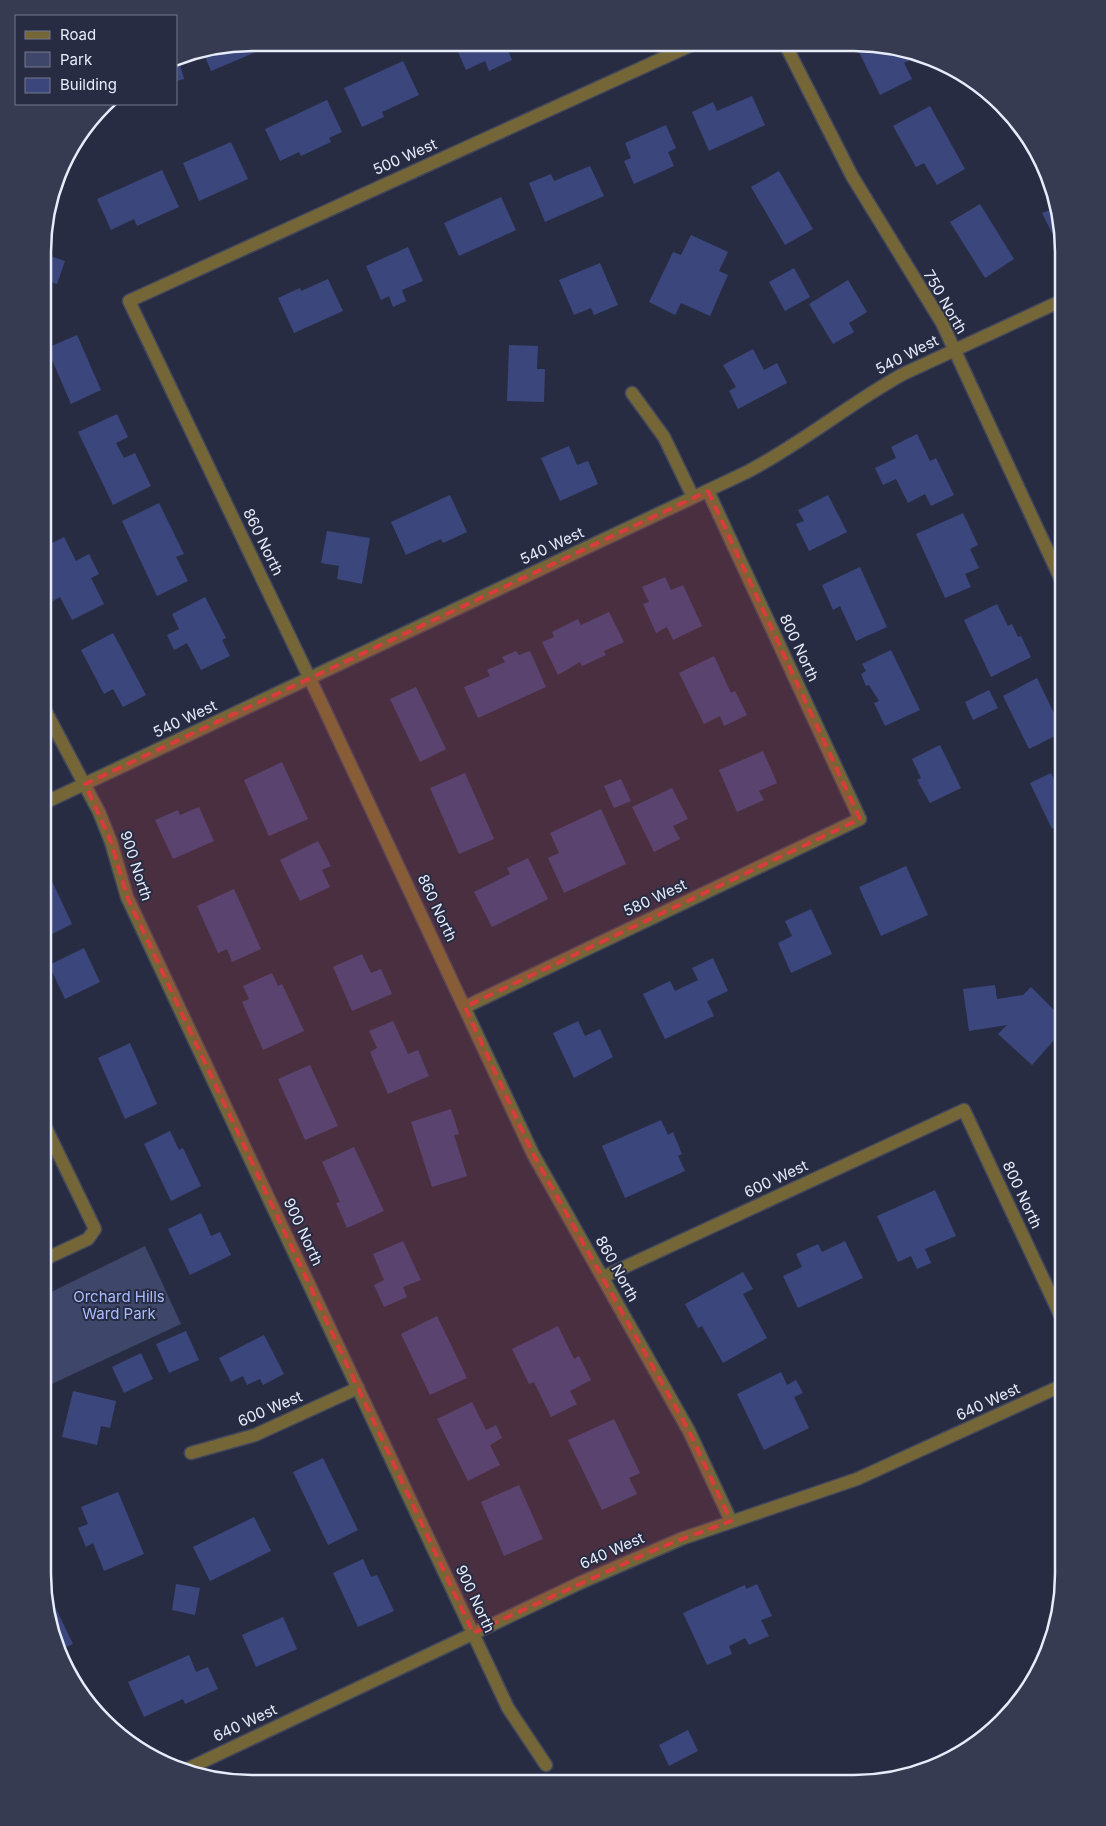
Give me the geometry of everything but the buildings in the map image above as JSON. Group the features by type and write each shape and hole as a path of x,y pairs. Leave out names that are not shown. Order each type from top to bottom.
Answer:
{"street":[{"name":"500 West","path":"129,301 679,51"},
{"name":"750 North","path":"789,51 852,176 942,323 1055,567"},
{"name":"860 North","path":"129,301 310,678 534,1154 689,1431 731,1521"},
{"name":"540 West","path":"51,801 708,491 783,453 878,387 953,349 1055,304"},
{"path":"632,394 664,437 693,497"},
{"name":"800 North","path":"708,491 860,819"},
{"name":"900 North","path":"51,721 85,784 111,842 127,897 508,1708 546,1764"},
{"name":"580 West","path":"465,1007 860,819"},
{"name":"800 North","path":"964,1110 1055,1304"},
{"name":"600 West","path":"603,1278 964,1110"},
{"path":"51,1138 95,1229 88,1239 51,1256"},
{"name":"600 West","path":"191,1453 255,1435 358,1388"},
{"name":"640 West","path":"194,1766 473,1633 661,1547 857,1478 1055,1389"}],"highlighted area":[{"path":"708,491 860,819 465,1007 533,1154 689,1431 731,1521 661,1547 473,1633 127,897 111,842 85,784"}],"green space":[{"name":"Orchard Hills Ward Park","path":"145,1246 181,1324 51,1384 51,1292"}]}
